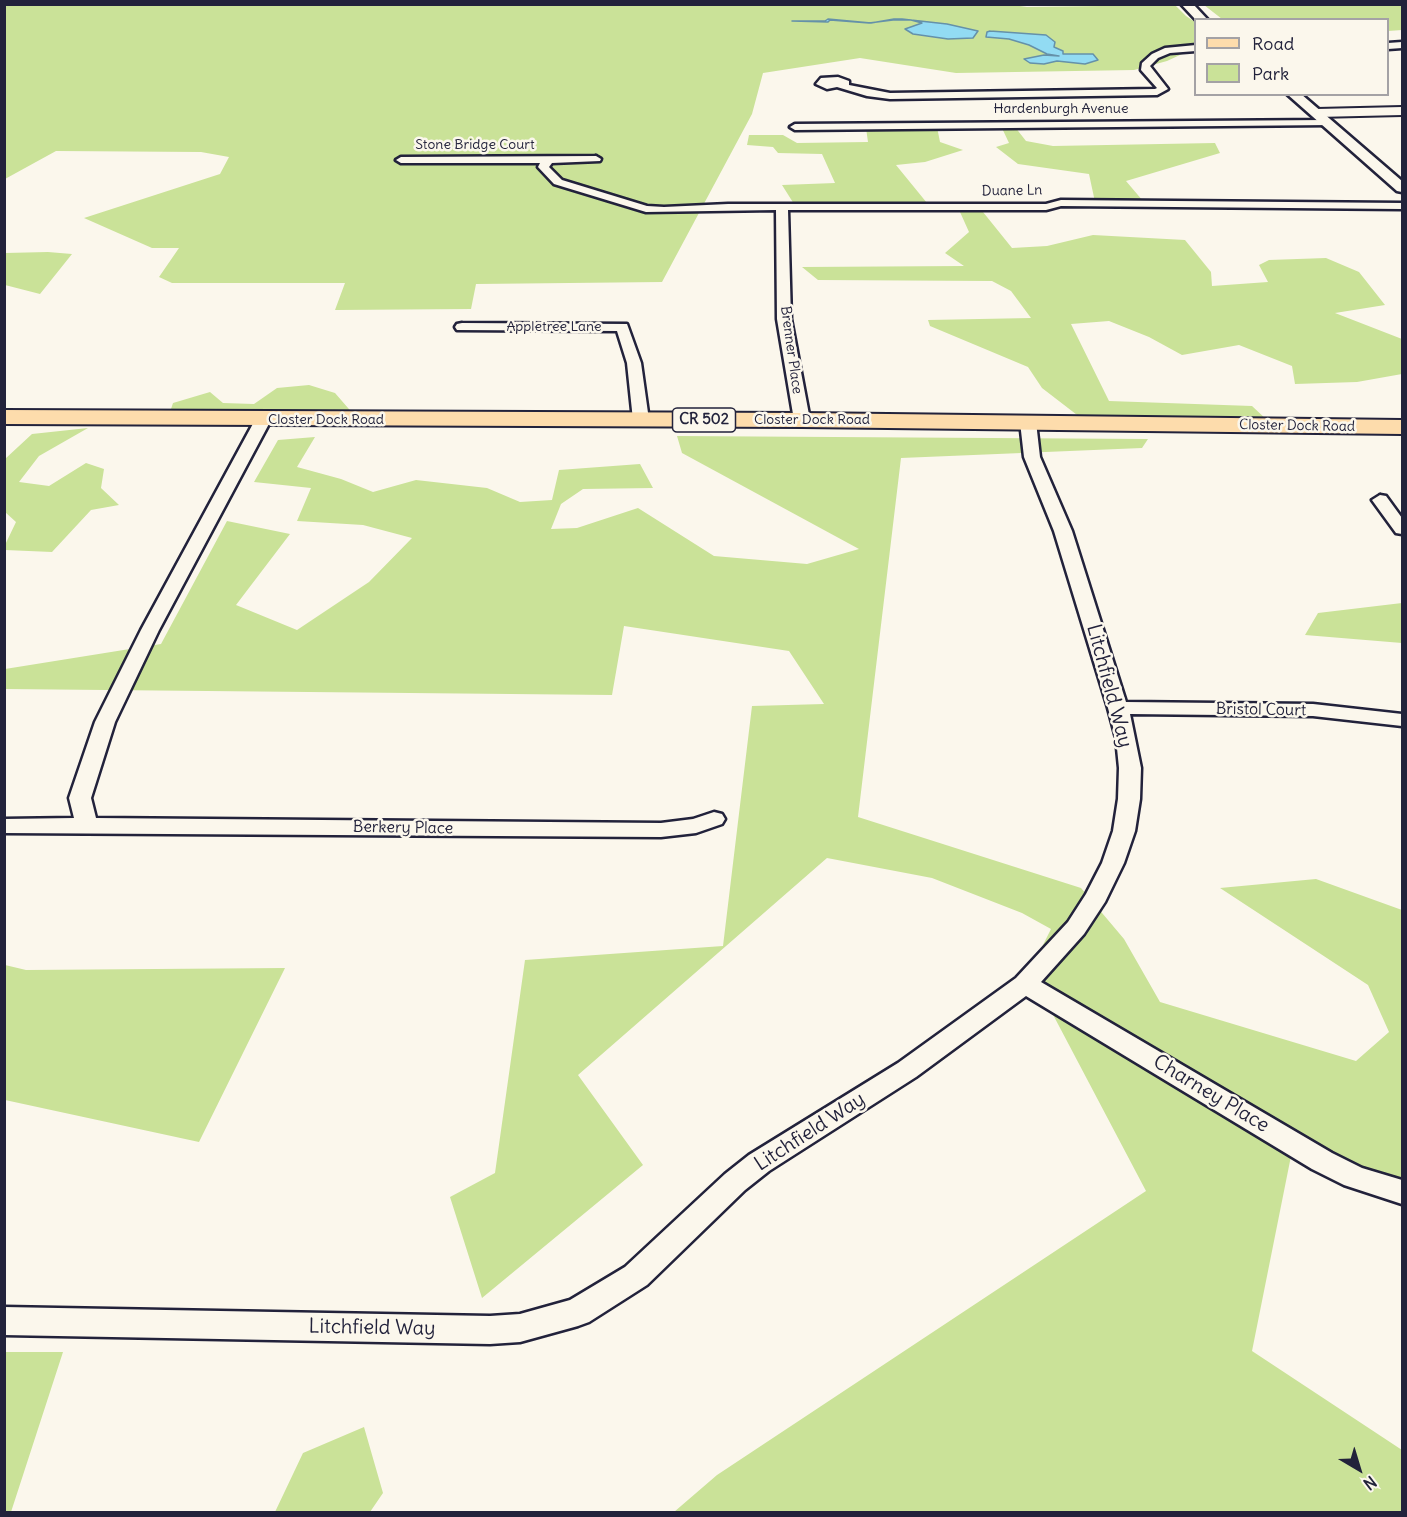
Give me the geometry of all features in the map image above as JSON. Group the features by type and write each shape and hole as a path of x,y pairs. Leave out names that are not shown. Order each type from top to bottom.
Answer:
{"main road":[{"path":"1186,4 1201,18"},
{"path":"1295,96 1402,188"},
{"name":"Closter Dock Road","path":"4,417 263,420 802,420 1402,427"}],"street":[{"path":"842,86 890,96 1157,92 1163,89 1145,66 1155,56 1164,52 1194,50"},
{"name":"Hardenburgh Avenue","path":"795,127 1322,118 1402,111"},
{"name":"Stone Bridge Court","path":"401,160 596,159"},
{"name":"Stone Bridge Court","path":"549,160 543,167 558,182 622,203"},
{"name":"Duane Ln","path":"622,203 646,209 664,210 782,207 1046,207 1061,203 1402,206"},
{"name":"Brenner Place","path":"782,207 784,319 802,420"},
{"name":"Appletree Lane","path":"462,327 622,327 634,363 641,420"},
{"path":"89,825 84,817 80,798 105,722 150,630 263,420"},
{"name":"Litchfield Way","path":"4,1321 490,1330 520,1328 569,1315 610,1295 636,1276 735,1182 759,1163 907,1071 985,1016 1025,984 1049,961 1076,928 1097,896 1113,863 1124,831 1129,799 1130,768 1126,738 1118,708 1063,531 1032,457 1028,422"},
{"path":"1380,500 1402,529"},
{"name":"Bristol Court","path":"1118,708 1313,710 1402,720"},
{"name":"Berkery Place","path":"4,826 661,830 696,826 714,819"},
{"name":"Charney Place","path":"1025,984 1322,1161 1354,1177 1402,1192"}],"green space":[{"path":"1005,4 1027,7 1175,5 1194,21 1194,48 1167,61 1134,70 956,73 860,58 763,73 752,114 662,282 476,284 471,309 335,310 345,283 172,283 159,277 179,248 152,248 84,218 220,174 229,157 201,152 56,151 5,179 5,5"},
{"path":"1204,5 1402,5 1402,30 1389,31 1389,18 1221,18"},
{"path":"1001,126 1015,127 1026,141 1053,146 1215,143 1220,153 1126,181 1143,201 1095,202 1089,174 1018,164 996,147 1009,143"},
{"path":"937,127 940,142 963,150 925,162 896,165 927,203 794,204 782,185 835,183 822,154 778,153 773,147 747,145 749,135 783,135 797,143 868,142 866,128"},
{"path":"960,212 983,212 1012,248 1047,246 1093,235 1185,240 1211,272 1212,286 1268,282 1259,265 1269,260 1326,258 1359,272 1385,305 1335,313 1402,339 1402,374 1357,382 1295,384 1292,366 1239,345 1182,355 1149,337 1109,321 1071,324 1109,401 1252,406 1267,420 1081,418 1042,388 1028,367 930,326 928,320 1031,318 1011,291 992,281 818,280 802,267 964,266 945,253 969,232"},
{"path":"5,253 72,254 40,294 5,285"},
{"path":"309,385 335,393 355,416 169,415 173,403 210,392 223,403 254,404 277,388"},
{"path":"88,428 39,456 19,482 49,486 86,463 104,469 101,488 119,505 91,510 52,552 5,550 5,545 16,522 5,512 5,459 32,434"},
{"path":"677,436 1148,439 1142,448 901,458 858,817 1081,888 1124,939 1160,1002 1356,1061 1389,1032 1368,985 1220,888 1316,879 1402,910 1402,1179 1394,1191 1293,1146 1252,1351 1402,1450 1402,1512 674,1512 717,1475 1146,1191 1030,971 1051,929 1022,913 932,878 827,858 578,1075 643,1165 482,1298 450,1197 495,1173 525,960 723,946 752,706 824,704 789,651 624,626 612,695 5,689 5,669 161,644 227,521 290,534 236,605 297,630 369,582 412,538 363,525 297,521 311,488 254,482 278,440 315,437 297,467 341,479 373,492 416,480 487,488 520,502 552,500 559,470 640,464 653,488 583,489 561,504 551,529 577,528 638,508 714,556 807,564 859,549 682,453"},
{"path":"1402,603 1402,643 1305,635 1318,613"},
{"path":"5,965 26,970 285,968 199,1142 5,1100"},
{"path":"5,1352 63,1352 11,1512 4,1512"},
{"path":"364,1427 383,1493 370,1512 275,1512 303,1453"}],"water":[{"path":"828,19 870,23 830,20 828,22 792,21 825,21"},
{"path":"911,20 947,24 978,31 973,38 948,39 913,34 905,29 922,23"},
{"path":"987,32 1046,35 1055,42 1054,47 1063,51 1063,54 1093,54 1098,60 1085,64 1057,61 1044,64 1030,63 1024,59 1044,55 1059,56 1047,54 1009,39 986,37"}]}
